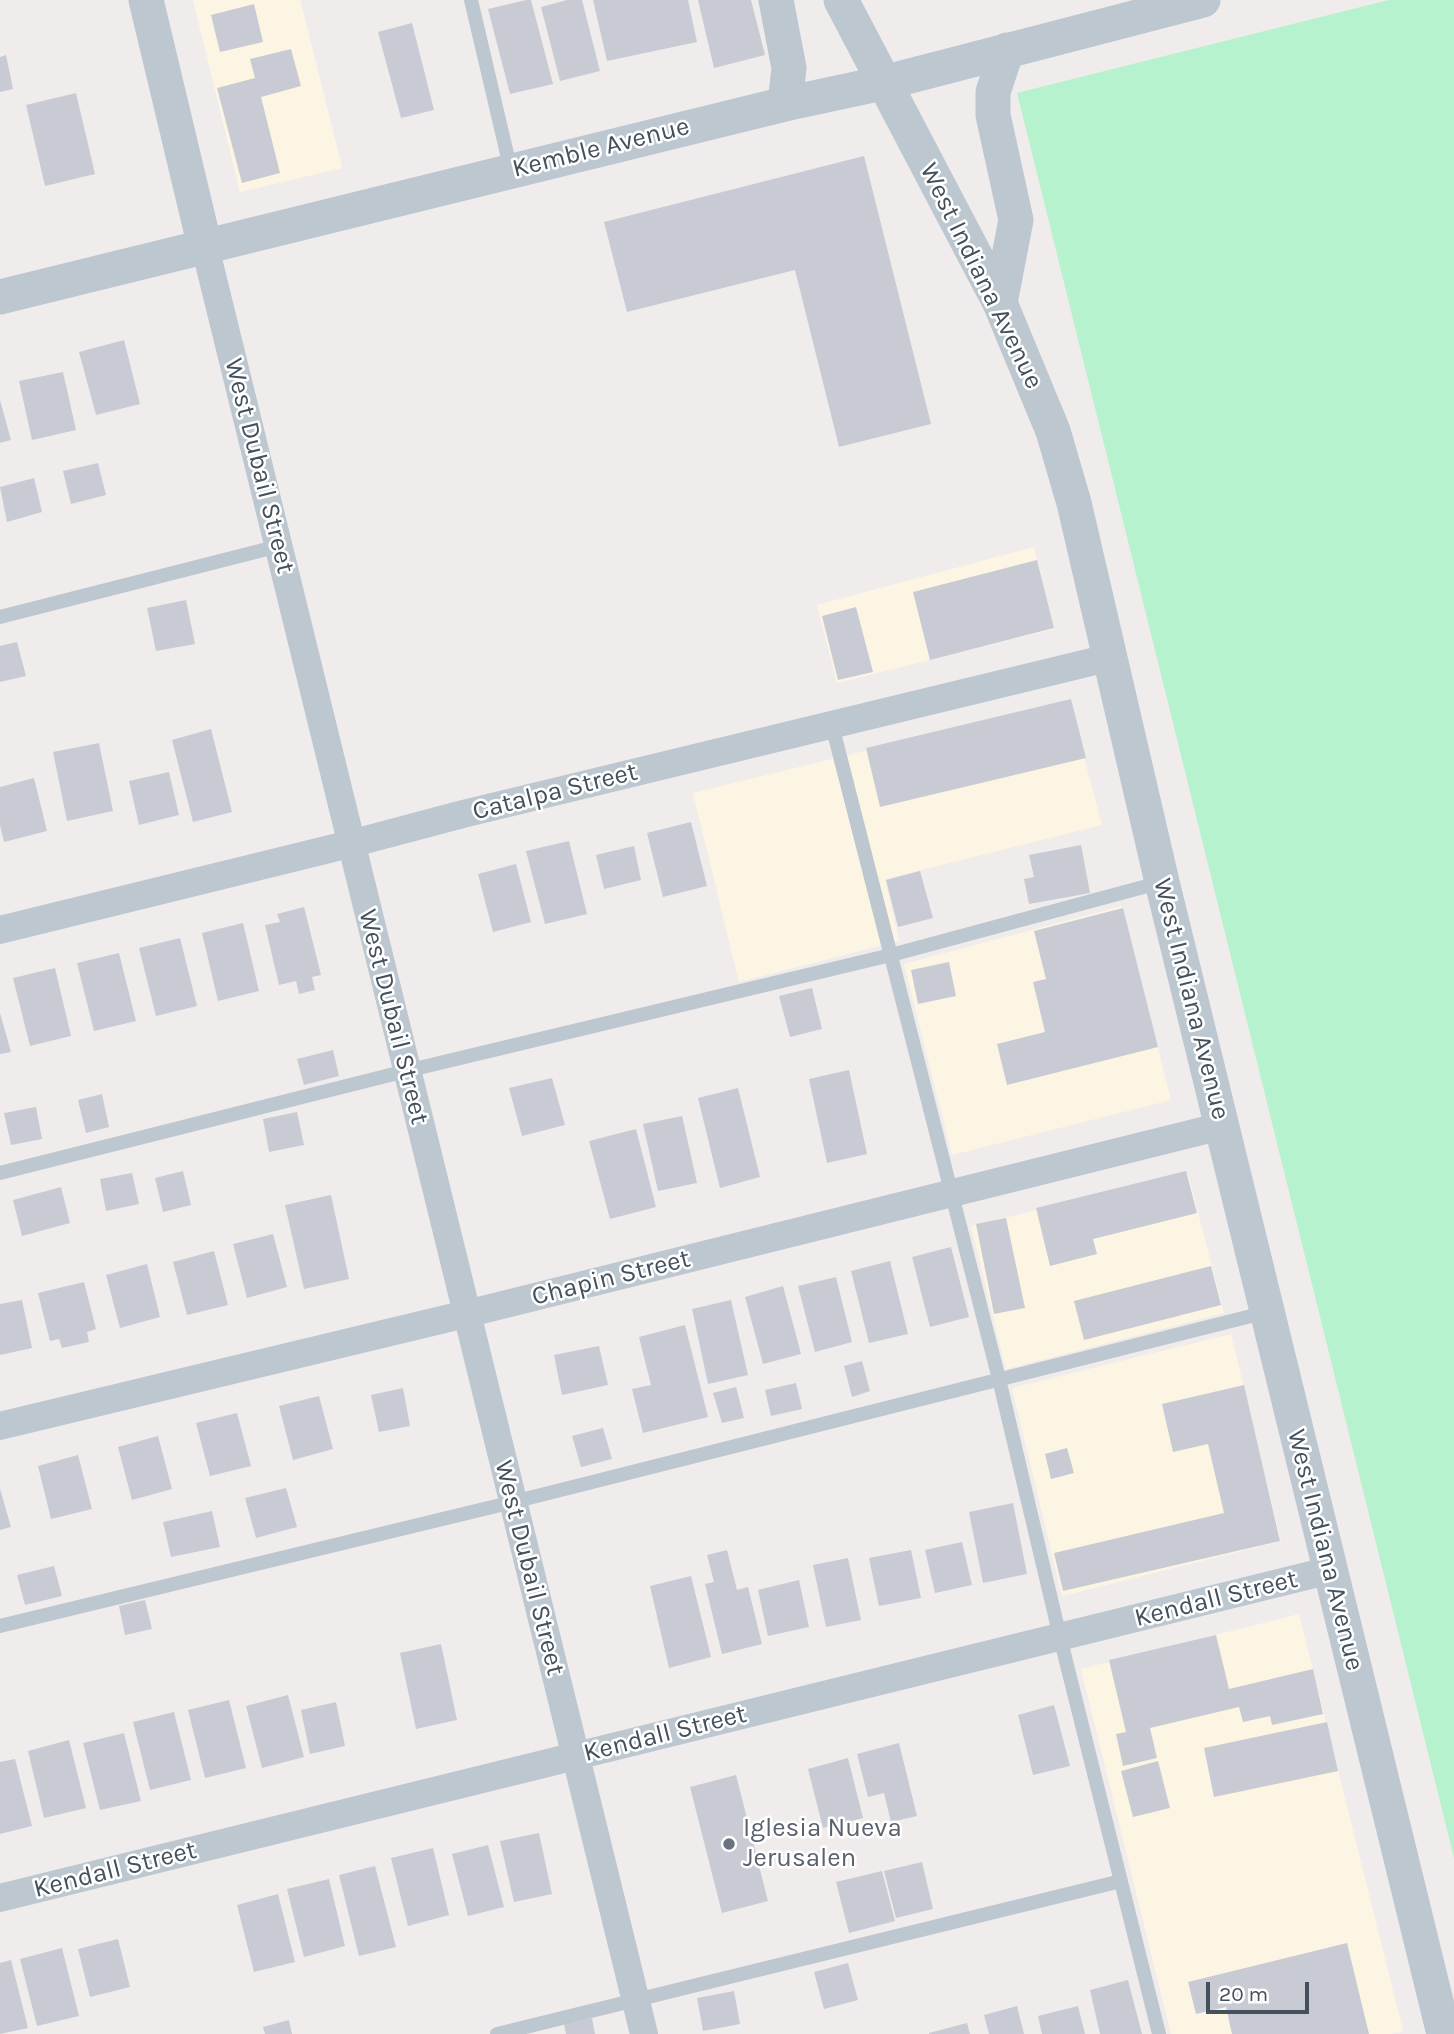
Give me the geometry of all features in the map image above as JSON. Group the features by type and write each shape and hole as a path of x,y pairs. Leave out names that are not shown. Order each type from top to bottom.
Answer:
{"street":[{"name":"West Dubail Street","path":"146,0 350,844 644,2034"},
{"path":"776,0 789,68 785,104"},
{"name":"West Indiana Avenue","path":"841,0 1000,303 1053,431 1074,503 1112,657 1162,881 1444,2034"},
{"name":"Kemble Avenue","path":"0,296 785,104 883,83 1203,0"},
{"path":"1000,303 1016,220 993,115 993,92 1007,50"},
{"name":"Catalpa Street","path":"0,930 463,814 1112,657"},
{"name":"Chapin Street","path":"0,1426 467,1314 1222,1126"},
{"name":"Kendall Street","path":"0,1898 1331,1570"}],"lane":[{"path":"471,0 511,171"},
{"path":"0,618 279,546"},
{"path":"832,725 953,1194 1159,2034"},
{"path":"0,1173 406,1071 891,955 1162,881"},
{"path":"0,1626 513,1502 1267,1312"},
{"path":"497,2034 1121,1881"}],"shaded area":[{"path":"193,0 300,0 342,168 240,192"},
{"path":"1034,547 1054,629 837,683 817,605"},
{"path":"1069,701 1102,825 885,879 899,941 739,982 693,793"},
{"path":"1122,906 1171,1100 952,1155 904,964"},
{"path":"1188,1174 1224,1313 1006,1369 971,1226"},
{"path":"1231,1334 1281,1541 1062,1596 1012,1388"},
{"path":"1299,1614 1403,2031 1390,2034 1171,2034 1081,1669"}],"green space":[{"path":"1389,0 1454,0 1454,1858 1017,93"}],"building":[{"path":"531,0 553,84 510,94 488,9"},
{"path":"567,0 582,0 600,71 560,81 541,7"},
{"path":"593,0 688,0 697,42 607,61"},
{"path":"698,0 751,0 765,55 714,68"},
{"path":"254,4 263,42 220,52 211,15"},
{"path":"412,23 434,110 401,118 378,32"},
{"path":"291,49 301,86 261,97 280,173 242,183 217,88 255,78 250,59"},
{"path":"6,55 13,89 0,92 0,57"},
{"path":"76,93 95,174 45,186 26,105"},
{"path":"864,156 931,424 839,447 795,270 627,312 604,222"},
{"path":"124,340 140,404 96,415 79,352"},
{"path":"63,372 76,430 32,440 19,381"},
{"path":"0,400 11,440 0,443"},
{"path":"98,463 106,495 71,504 63,471"},
{"path":"34,478 42,512 7,522 0,487"},
{"path":"1037,560 1054,628 930,660 913,592"},
{"path":"186,600 195,644 156,651 147,608"},
{"path":"856,607 873,672 838,680 822,616"},
{"path":"17,642 26,676 0,682 0,646"},
{"path":"1071,699 1086,758 880,807 866,748"},
{"path":"211,729 232,812 193,822 172,740"},
{"path":"99,743 113,811 67,821 53,752"},
{"path":"169,772 179,815 139,825 129,781"},
{"path":"34,778 47,831 4,842 0,825 0,787"},
{"path":"691,822 707,886 663,897 647,833"},
{"path":"569,841 587,914 545,924 526,851"},
{"path":"1081,845 1090,893 1029,904 1024,879 1034,877 1029,855"},
{"path":"634,846 641,880 604,889 596,855"},
{"path":"516,864 531,922 493,932 478,874"},
{"path":"920,871 933,918 898,927 886,880"},
{"path":"304,907 321,975 312,977 315,990 299,994 296,981 279,985 265,925 280,922 277,914"},
{"path":"1123,908 1158,1047 1007,1085 997,1044 1045,1032 1033,982 1046,979 1034,931"},
{"path":"243,923 259,991 218,1001 202,933"},
{"path":"180,938 197,1006 156,1016 139,948"},
{"path":"119,953 136,1021 94,1031 77,963"},
{"path":"949,962 956,996 918,1004 911,970"},
{"path":"55,968 71,1036 30,1046 13,978"},
{"path":"812,988 822,1029 790,1037 779,996"},
{"path":"0,1013 11,1052 0,1054"},
{"path":"333,1050 339,1076 304,1085 297,1059"},
{"path":"849,1070 867,1154 827,1163 809,1079"},
{"path":"552,1078 565,1125 522,1136 509,1088"},
{"path":"738,1088 760,1177 720,1188 698,1098"},
{"path":"102,1094 109,1127 86,1133 78,1100"},
{"path":"36,1107 42,1139 11,1145 4,1113"},
{"path":"297,1112 304,1145 269,1152 263,1119"},
{"path":"682,1116 697,1183 658,1191 643,1124"},
{"path":"636,1129 656,1207 610,1219 589,1141"},
{"path":"183,1171 191,1205 163,1212 155,1178"},
{"path":"1186,1171 1197,1213 1093,1239 1097,1254 1050,1266 1036,1208"},
{"path":"132,1173 139,1204 106,1211 100,1179"},
{"path":"61,1187 70,1223 22,1236 13,1200"},
{"path":"331,1195 349,1279 304,1289 285,1205"},
{"path":"1006,1218 1025,1308 994,1314 976,1224"},
{"path":"273,1234 287,1287 247,1298 233,1244"},
{"path":"951,1247 969,1317 930,1327 912,1257"},
{"path":"214,1251 228,1305 187,1315 173,1262"},
{"path":"890,1261 908,1334 869,1343 851,1271"},
{"path":"147,1264 160,1317 120,1328 106,1275"},
{"path":"1211,1266 1221,1305 1084,1340 1074,1301"},
{"path":"836,1277 852,1342 815,1352 798,1286"},
{"path":"84,1282 96,1329 87,1332 89,1342 62,1348 59,1339 50,1341 38,1293"},
{"path":"783,1286 801,1354 763,1364 745,1297"},
{"path":"22,1300 32,1348 0,1355 0,1304"},
{"path":"731,1300 748,1375 708,1384 692,1309"},
{"path":"685,1325 708,1417 643,1433 632,1389 651,1385 639,1337"},
{"path":"599,1346 608,1385 562,1395 554,1355"},
{"path":"862,1361 870,1391 852,1397 844,1366"},
{"path":"796,1383 802,1409 771,1416 765,1390"},
{"path":"1244,1385 1280,1541 1063,1591 1054,1553 1224,1513 1208,1444 1173,1452 1162,1404"},
{"path":"736,1387 744,1418 722,1423 713,1393"},
{"path":"403,1388 410,1426 379,1432 371,1395"},
{"path":"319,1396 333,1449 293,1460 279,1406"},
{"path":"237,1413 251,1466 210,1476 196,1423"},
{"path":"603,1428 612,1459 581,1467 572,1436"},
{"path":"158,1436 172,1489 132,1500 118,1447"},
{"path":"1067,1448 1074,1473 1051,1479 1045,1454"},
{"path":"78,1455 92,1509 51,1519 38,1466"},
{"path":"286,1488 297,1527 256,1538 245,1498"},
{"path":"0,1489 11,1527 0,1530"},
{"path":"1013,1503 1027,1574 983,1583 969,1512"},
{"path":"212,1511 220,1547 171,1557 163,1522"},
{"path":"962,1542 972,1585 935,1593 925,1550"},
{"path":"727,1550 737,1590 748,1587 762,1644 722,1654 705,1584 714,1582 707,1555"},
{"path":"911,1550 921,1598 879,1606 869,1558"},
{"path":"848,1558 861,1620 826,1627 813,1565"},
{"path":"54,1566 62,1596 25,1605 17,1575"},
{"path":"691,1576 711,1657 669,1668 650,1586"},
{"path":"799,1580 809,1627 768,1636 758,1590"},
{"path":"145,1600 152,1629 125,1635 119,1606"},
{"path":"1216,1635 1229,1689 1313,1669 1323,1714 1272,1725 1270,1716 1243,1722 1239,1707 1150,1728 1157,1758 1123,1766 1116,1734 1126,1732 1109,1660"},
{"path":"441,1644 457,1720 416,1729 400,1653"},
{"path":"288,1695 304,1757 262,1768 246,1706"},
{"path":"229,1700 246,1768 205,1778 188,1710"},
{"path":"336,1702 345,1746 310,1754 301,1710"},
{"path":"1054,1705 1070,1766 1033,1775 1018,1715"},
{"path":"174,1712 191,1780 150,1790 133,1722"},
{"path":"1327,1722 1338,1771 1214,1797 1204,1748"},
{"path":"124,1733 141,1801 100,1810 83,1743"},
{"path":"69,1740 86,1808 44,1818 28,1751"},
{"path":"899,1743 917,1816 891,1822 884,1793 868,1797 857,1754"},
{"path":"848,1758 863,1818 823,1828 808,1769"},
{"path":"15,1759 32,1826 0,1834 0,1762"},
{"path":"1158,1761 1170,1808 1133,1817 1121,1771"},
{"name":"Iglesia Nueva Jerusalen","path":"736,1775 768,1901 722,1913 690,1787"},
{"path":"539,1833 552,1894 514,1902 500,1841"},
{"path":"488,1845 504,1907 468,1916 452,1854"},
{"path":"433,1848 449,1915 408,1926 391,1858"},
{"path":"922,1862 933,1909 896,1918 884,1871"},
{"path":"375,1866 396,1947 359,1956 339,1875"},
{"path":"882,1871 895,1921 849,1933 836,1882"},
{"path":"329,1879 345,1946 304,1957 287,1889"},
{"path":"278,1894 295,1962 254,1972 237,1905"},
{"path":"118,1939 130,1987 90,1997 78,1949"},
{"path":"1347,1943 1369,2034 1232,2034 1226,2007 1196,2014 1188,1982"},
{"path":"62,1948 79,2016 37,2026 20,1959"},
{"path":"11,1960 28,2028 0,2034 0,1963"},
{"path":"848,1963 858,2000 824,2009 814,1972"},
{"path":"1128,1980 1142,2034 1100,2034 1090,1990"},
{"path":"734,1991 740,2024 703,2031 697,1998"},
{"path":"1017,2006 1024,2034 989,2034 984,2015"},
{"path":"1078,2006 1085,2034 1042,2034 1038,2016"},
{"path":"592,2018 595,2034 566,2034 564,2024"},
{"path":"289,2020 292,2034 265,2034 263,2027"},
{"path":"967,2023 970,2034 929,2034 929,2033"}],"place":[{"name":"Iglesia Nueva Jerusalen","path":"729,1844"}]}
